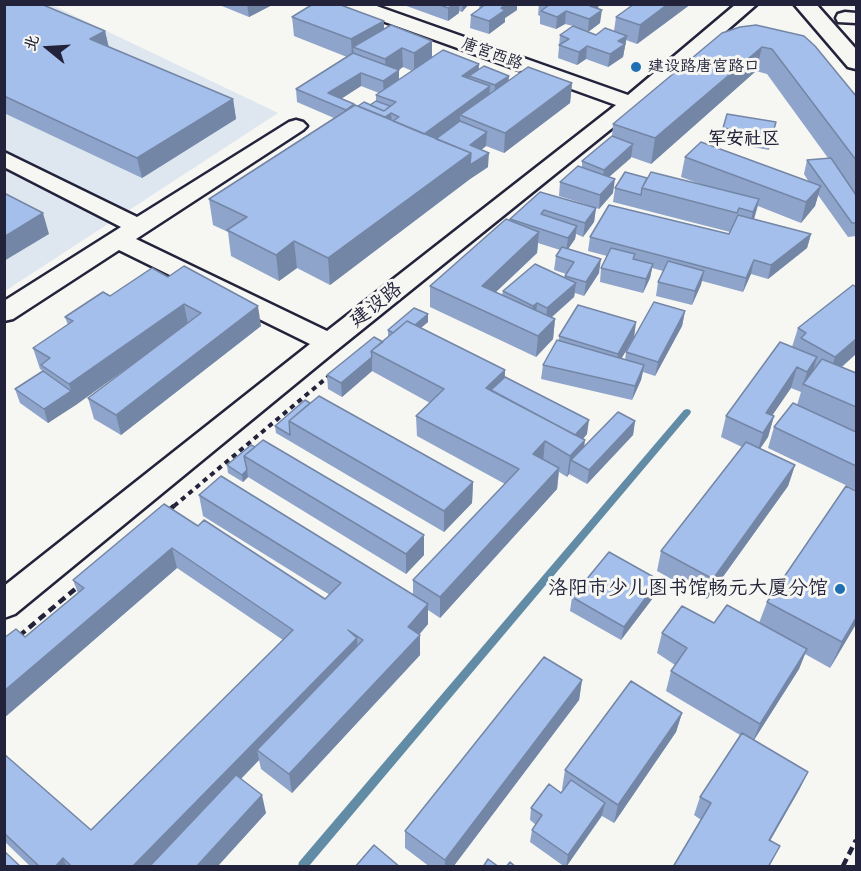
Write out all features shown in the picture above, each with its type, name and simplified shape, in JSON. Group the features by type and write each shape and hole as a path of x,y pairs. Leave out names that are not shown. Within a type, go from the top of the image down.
{"main road":[{"path":"804,4 856,62"}],"street":[{"name":"唐宫西路","path":"352,4 630,97"},
{"name":"唐宫西路","path":"380,4 630,97"},
{"name":"建设路","path":"630,97 734,4"},
{"name":"建设路","path":"4,580 321,339 748,4"},
{"path":"4,313 296,126"},
{"path":"4,158 129,233 321,339"},
{"name":"建设路","path":"4,605 321,339"}],"path":[{"path":"843,867 856,840"}],"shaded area":[{"path":"5,5 52,5 278,113 5,291"}],"building":[{"path":"4,4 41,4 105,31 90,39 233,99 137,158 4,96"},
{"path":"313,4 338,4 384,21 351,39 292,17"},
{"path":"437,4 454,4 448,8"},
{"path":"486,4 506,4 501,8 505,10 489,21 471,15"},
{"path":"546,4 593,4 590,6 602,10 589,19 566,11 557,17 541,11 549,5"},
{"path":"634,4 668,4 640,25 616,17"},
{"path":"391,25 432,41 414,53 402,48 385,59 353,47"},
{"path":"756,25 804,36 856,96 856,160 772,49 762,47 655,138 613,124 722,33"},
{"path":"573,26 596,35 605,28 627,36 618,41 625,44 610,54 587,46 579,52 559,45 569,39 560,35"},
{"path":"443,50 479,64 462,76 490,86 424,134 393,121 399,117 391,113 385,117 358,106 364,102 384,111 396,102 376,95"},
{"path":"353,53 399,70 383,81 361,73 328,93 354,104 346,110 296,89"},
{"path":"484,66 509,76 495,85 469,76"},
{"path":"528,67 572,83 505,133 460,115"},
{"path":"376,101 390,106 384,111 370,105"},
{"path":"355,105 471,153 328,258 294,241 276,255 227,230 247,217 209,199"},
{"path":"727,114 776,122 772,136 723,128"},
{"path":"460,121 487,132 470,145 489,153 470,165 471,153 436,139"},
{"path":"612,136 633,144 604,170 582,161"},
{"path":"701,142 821,186 806,202 685,157"},
{"path":"831,158 856,195 856,223 852,223 807,160"},
{"path":"578,166 615,179 600,195 560,182"},
{"path":"625,172 647,178 641,195 615,188"},
{"path":"651,172 759,199 753,212 739,208 737,213 642,188"},
{"path":"540,192 596,208 585,223 544,210 541,214 577,226 568,238 510,219"},
{"path":"4,193 43,213 4,237"},
{"path":"609,205 729,234 738,215 811,234 771,265 754,260 746,278 590,237"},
{"path":"506,219 539,232 482,286 555,319 538,336 430,286"},
{"path":"562,247 601,259 586,282 565,276 574,262 556,256"},
{"path":"611,248 635,254 633,259 653,264 646,279 601,268"},
{"path":"668,261 704,271 695,291 658,282"},
{"path":"535,264 576,283 547,308 537,303 533,306 503,291"},
{"path":"184,266 258,306 116,415 88,398 201,313 184,304 69,384 41,365 50,358 33,348 73,321 65,317 103,292 110,296 152,268 168,277"},
{"path":"853,285 856,287 856,339 835,357 801,338 806,333 798,328"},
{"path":"654,302 685,311 658,362 626,352"},
{"path":"578,305 636,322 618,354 559,336"},
{"path":"414,308 428,314 415,325 407,321 393,333 388,330"},
{"path":"407,321 505,370 486,388 585,440 570,456 545,441 533,454 559,468 440,597 413,580 519,469 416,416 444,389 371,351"},
{"path":"374,337 383,342 371,351 372,357 341,383 327,375"},
{"path":"557,340 644,365 635,386 543,365"},
{"path":"780,342 817,357 807,372 797,367 766,413 774,416 763,433 726,416"},
{"path":"822,359 856,373 856,407 803,384"},
{"path":"43,371 71,391 44,409 15,389"},
{"path":"505,377 589,420 575,435 491,390"},
{"path":"319,396 473,482 444,511 289,421"},
{"path":"305,400 310,403 289,421 290,435 275,426"},
{"path":"793,403 856,432 856,466 774,427"},
{"path":"618,412 635,421 589,470 571,460"},
{"path":"263,440 424,535 406,554 244,456"},
{"path":"746,442 795,465 713,579 661,551"},
{"path":"251,445 255,447 244,456 247,470 242,475 227,465"},
{"path":"221,476 428,604 408,627 420,635 289,774 257,750 363,640 348,630 357,638 132,867 72,867 63,858 55,867 40,867 4,833 4,754 91,830 293,630 172,548 4,691 4,638 16,629 25,637 84,588 73,580 164,504 198,526 204,520 325,599 341,583 199,495"},
{"path":"846,486 856,491 856,618 842,642 767,602"},
{"path":"609,552 659,580 624,627 572,597"},
{"path":"727,605 807,649 760,724 671,671 687,648 662,633 682,606 714,623"},
{"path":"544,657 582,680 445,860 405,831"},
{"path":"631,681 682,713 618,805 565,770"},
{"path":"742,733 808,772 769,840 780,846 768,867 673,867 711,803 700,797"},
{"path":"236,775 262,795 196,867 149,867"},
{"path":"571,780 605,803 568,855 532,830 542,815 531,808 549,784 561,793"},
{"path":"374,845 400,867 355,867"},
{"path":"4,851 21,867 4,867"},
{"path":"488,859 499,867 483,867"},
{"path":"510,862 516,867 506,867"}],"waterway":[{"path":"303,866 687,412"}],"place":[{"name":"建设路唐宫路口","path":"636,67"},
{"name":"洛阳市少儿图书馆畅元大厦分馆","path":"840,589"}],"district":[{"name":"军安社区","path":"744,139"}]}
